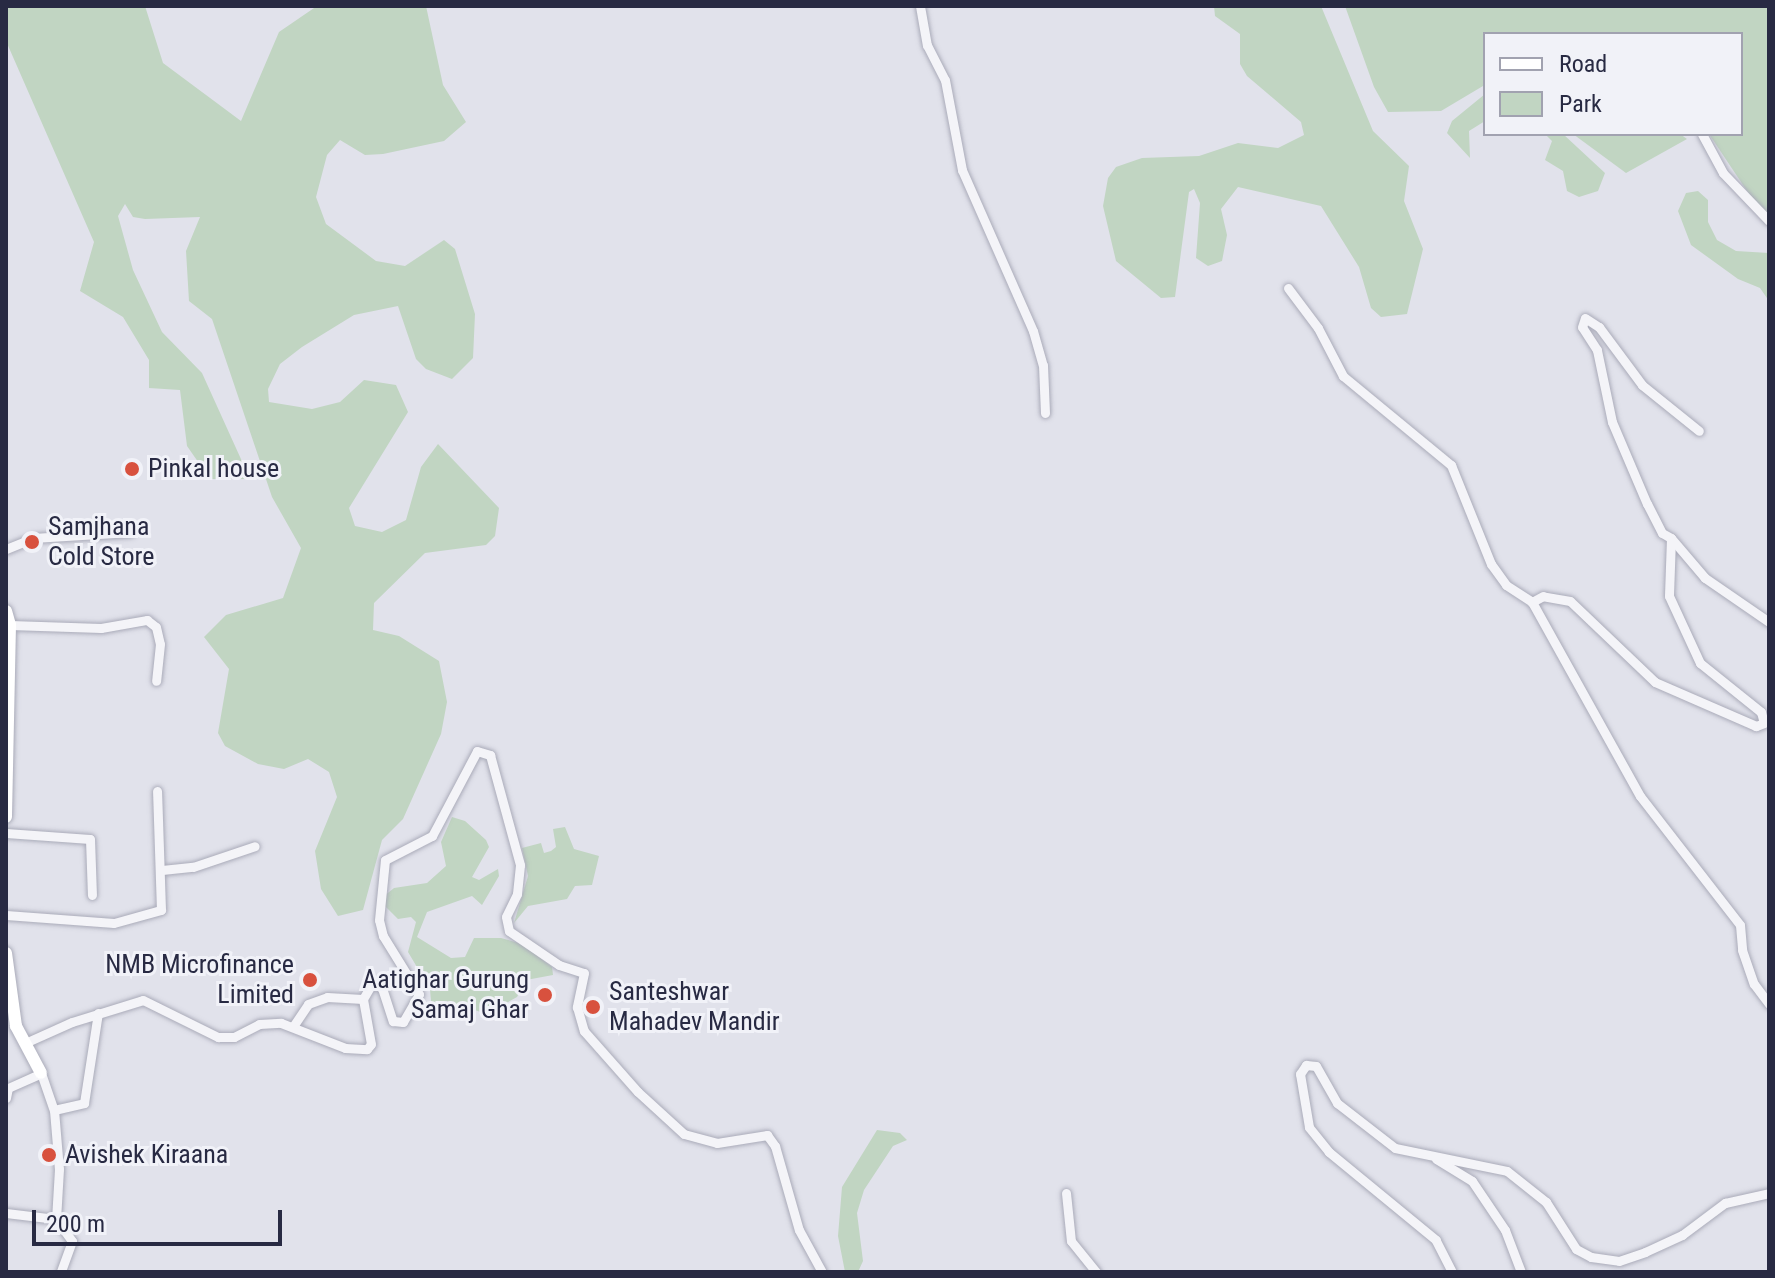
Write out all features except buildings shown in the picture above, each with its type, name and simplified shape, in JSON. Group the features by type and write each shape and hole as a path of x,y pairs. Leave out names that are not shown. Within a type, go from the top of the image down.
{"main road":[{"path":"6,611 10,625 6,817"},
{"path":"6,953 16,1026 41,1073"}],"street":[{"path":"920,6 927,45 945,80 962,170 1033,331 1043,365 1045,413"},
{"path":"1703,136 1723,173 1769,221"},
{"path":"1288,288 1308,313 1343,376 1451,465 1491,564 1506,585 1532,602 1640,796 1740,925 1746,961 1769,1004"},
{"path":"1699,431 1642,385 1599,327 1585,318 1582,327 1597,350 1609,414 1662,533 1671,538 1705,578 1769,622"},
{"path":"6,549 33,538 131,532"},
{"path":"1532,602 1543,596 1570,601 1655,682 1756,726 1764,723 1761,712 1700,663 1669,596 1671,538"},
{"path":"10,625 101,628 147,620 156,627 160,644 156,681"},
{"path":"25,1043 98,1013 143,1000 218,1037 234,1037 259,1024 294,1025 345,1048 367,1049 371,1044 363,999 373,982 382,988 393,1021 403,1022 419,994 383,936 379,920 385,860 399,848 432,836 477,751 490,755 520,865 517,894 506,917 509,931 559,965 584,973 577,1007 584,1031 638,1092 684,1134 717,1143 767,1135 775,1146 799,1230 822,1272"},
{"path":"6,915 126,921 161,910 157,791"},
{"path":"6,833 90,839 92,895"},
{"path":"162,870 193,867 255,846"},
{"path":"294,1025 308,1004 327,997 363,999"},
{"path":"54,1110 83,1104 98,1013"},
{"path":"1452,1272 1436,1240 1329,1152 1309,1127 1300,1074 1306,1065 1316,1066 1337,1103 1395,1148 1507,1171 1546,1202 1576,1249 1619,1261 1682,1235 1725,1203 1769,1193"},
{"path":"7,1091 41,1073 54,1110 59,1169 56,1219 72,1241 61,1272"},
{"path":"1433,1157 1472,1181 1505,1230 1521,1272"},
{"path":"1066,1193 1071,1241 1096,1272"},
{"path":"6,1213 56,1219"}],"green space":[{"path":"6,6 145,6 163,63 241,121 279,32 317,6 426,6 443,85 466,122 444,141 383,154 365,155 340,140 327,155 316,197 326,224 376,261 405,266 444,240 455,249 475,314 473,358 452,379 426,369 416,359 398,306 354,315 302,347 280,364 268,389 269,402 312,409 340,402 364,380 396,385 408,412 349,508 355,526 382,532 406,520 421,467 438,444 499,508 495,536 486,545 425,553 374,603 373,630 399,636 439,661 447,702 441,734 403,819 382,840 363,910 338,916 321,889 315,851 337,797 329,772 308,759 284,769 258,764 225,746 218,733 229,669 204,637 226,615 283,598 301,548 272,497 212,319 189,301 186,251 200,217 133,217 125,204 118,216 133,270 162,332 202,373 250,479 210,479 187,446 180,390 149,388 149,360 123,317 80,291 94,242 6,41"},
{"path":"1214,6 1321,6 1373,131 1409,166 1404,201 1423,249 1407,314 1381,317 1371,308 1359,267 1321,206 1238,187 1221,209 1227,235 1222,261 1208,266 1196,258 1200,203 1194,189 1189,192 1175,297 1161,298 1116,261 1103,206 1108,178 1116,167 1142,158 1199,156 1238,143 1278,148 1304,135 1301,122 1247,76 1240,64 1240,34 1215,16"},
{"path":"1345,6 1769,6 1769,214 1751,197 1710,136 1743,136 1743,32 1483,32 1483,86 1441,111 1388,112 1374,87"},
{"path":"1483,96 1483,122 1469,131 1470,158 1447,133 1452,121"},
{"path":"1547,136 1565,136 1605,173 1598,191 1579,197 1567,191 1563,171 1545,160 1552,141"},
{"path":"1576,136 1683,136 1687,139 1626,173"},
{"path":"1698,191 1708,200 1708,222 1717,240 1736,251 1769,253 1769,301 1760,288 1738,279 1691,245 1678,211 1686,193"},
{"path":"452,817 465,821 486,840 489,847 472,877 479,880 498,869 499,876 482,905 472,896 427,912 417,937 451,958 465,957 474,938 501,938 522,944 552,967 553,975 526,980 517,997 487,1014 446,1001 432,1013 430,989 408,952 416,922 411,917 398,919 384,905 383,897 394,888 427,883 446,866 441,842"},
{"path":"565,827 574,849 599,856 592,885 575,886 567,899 528,906 514,923 528,876 522,848 541,843 544,853 551,851 556,847 553,829"},
{"path":"877,1130 900,1133 907,1140 893,1146 864,1190 857,1213 863,1261 858,1272 845,1272 838,1236 842,1187"}],"place":[{"name":"Pinkal house","path":"132,469"},
{"name":"Samjhana Cold Store","path":"32,542"},
{"name":"NMB Microfinance Limited","path":"310,980"},
{"name":"Aatighar Gurung Samaj Ghar","path":"545,995"},
{"name":"Santeshwar Mahadev Mandir","path":"593,1007"},
{"name":"Avishek Kiraana","path":"49,1155"}]}
